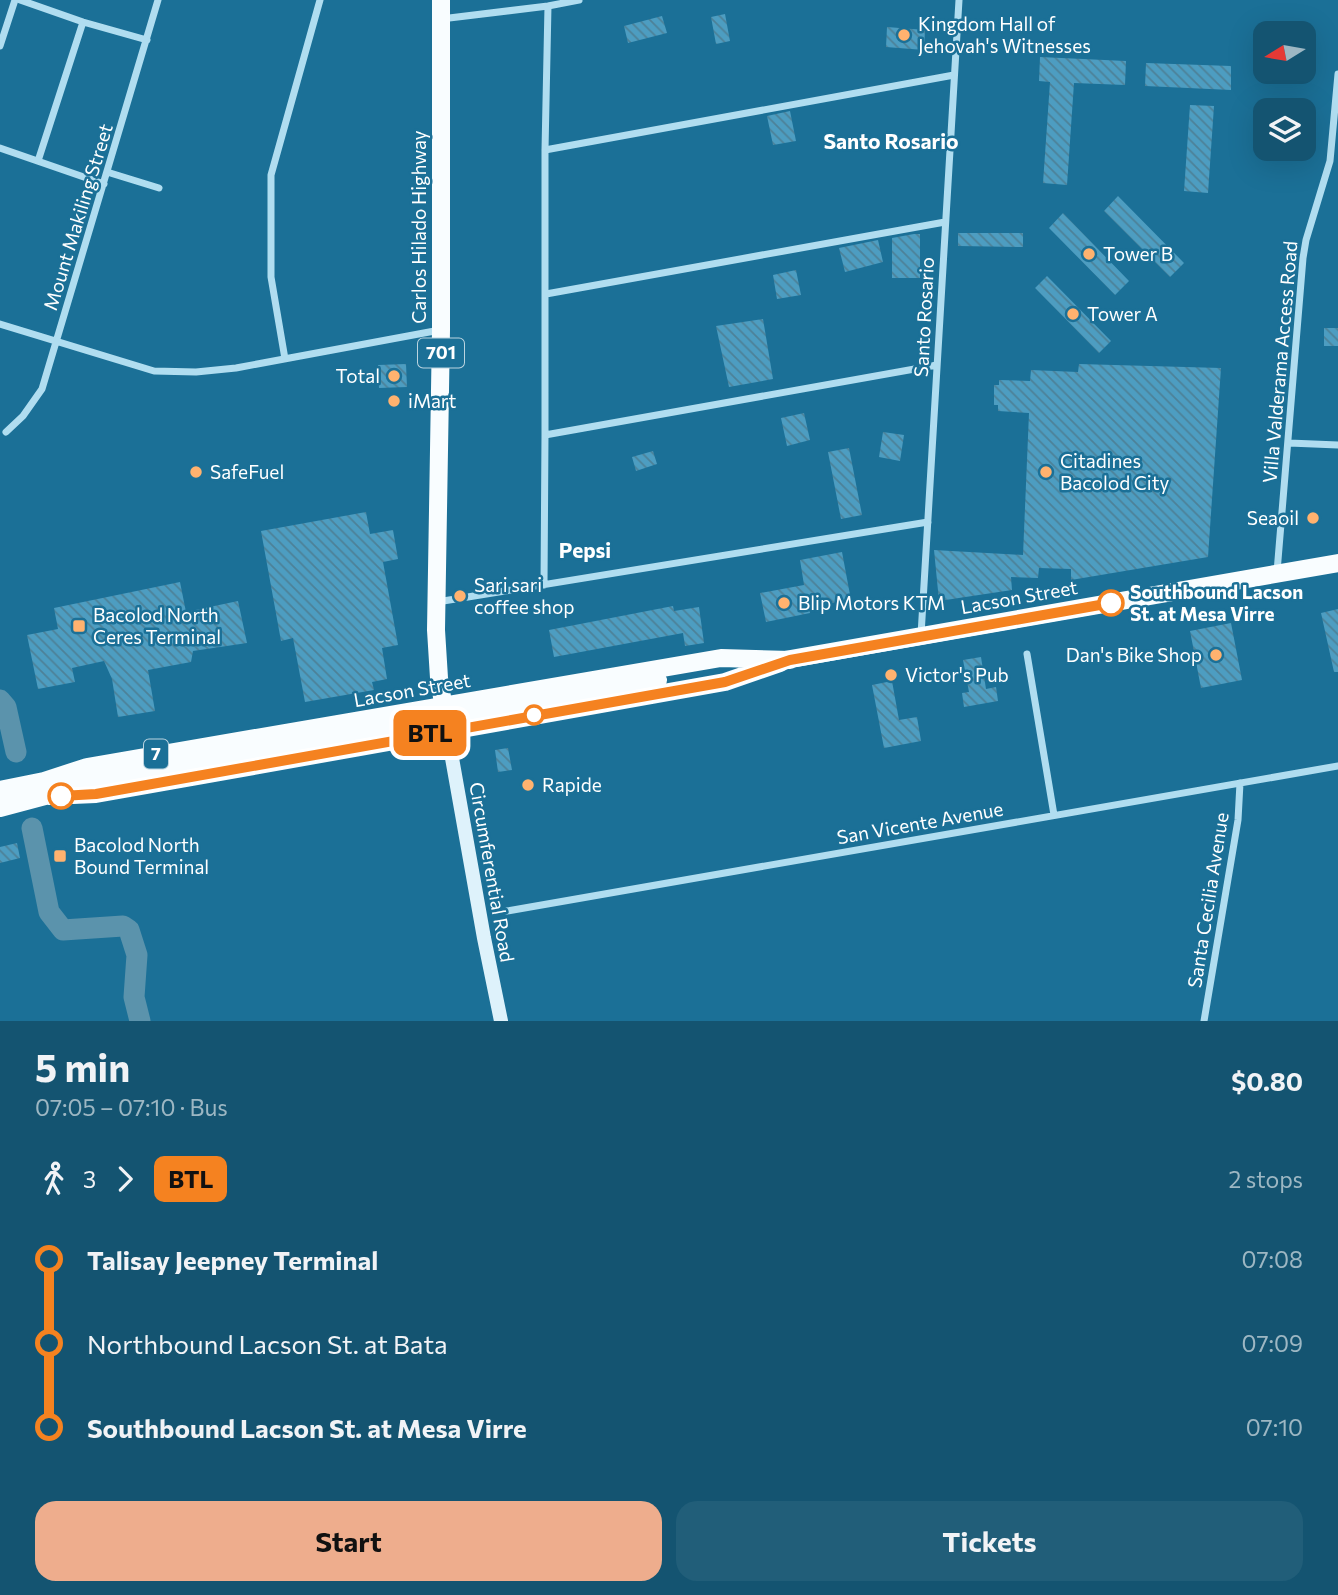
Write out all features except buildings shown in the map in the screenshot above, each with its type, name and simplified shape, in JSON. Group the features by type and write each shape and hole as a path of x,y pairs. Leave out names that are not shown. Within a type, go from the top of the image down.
{"main road":[{"name":"Carlos Hilado Highway","path":"440,0 441,330 436,653 447,730"},
{"name":"Lacson Street","path":"47,789 1338,563"},
{"name":"Lacson Street","path":"0,808 47,789 87,767 721,658 790,660"},
{"name":"Lacson Street","path":"0,790 47,789 96,794 725,682 790,660"},
{"name":"Circumferential Road","path":"447,730 501,1021"}],"street":[{"path":"0,46 18,0 146,40"},
{"name":"Mount Makiling Street","path":"6,432 23,416 37,397 57,342 158,0"},
{"path":"285,359 271,277 271,175 320,0"},
{"path":"440,19 579,0"},
{"name":"Santo Rosario","path":"920,636 958,0"},
{"path":"544,585 548,6"},
{"path":"38,161 83,22"},
{"name":"Villa Valderama Access Road","path":"1277,573 1303,258 1330,161 1338,74"},
{"path":"545,150 954,75"},
{"path":"0,148 104,184"},
{"path":"107,172 159,188"},
{"path":"546,294 946,222"},
{"path":"0,324 154,371 196,372 236,368 441,330"},
{"path":"545,435 937,365"},
{"path":"1289,443 1338,445"},
{"path":"437,602 928,522"},
{"path":"1027,654 1054,815"},
{"name":"San Vicente Avenue","path":"507,911 1338,766"},
{"name":"Santa Cecilia Avenue","path":"1204,1021 1238,820 1240,783"}],"waterway":[{"path":"0,700 6,707 16,752"},
{"path":"32,828 49,912 63,930 123,926 129,930 137,955 134,997 140,1021"}],"bus line":[{"name":"BTL","path":"61,796 96,794 725,682 790,660 1111,603"}],"place":[{"name":"Kingdom Hall of Jehovah's Witnesses","path":"904,35"},
{"name":"Tower B","path":"1089,254"},
{"name":"Tower A","path":"1073,314"},
{"name":"Total","path":"394,376"},
{"name":"iMart","path":"394,401"},
{"name":"SafeFuel","path":"196,472"},
{"name":"Citadines Bacolod City","path":"1046,472"},
{"name":"Seaoil","path":"1313,518"},
{"name":"Sari sari coffee shop","path":"460,596"},
{"name":"Blip Motors KTM","path":"784,603"},
{"name":"Southbound Lacson St. at Mesa Virre","path":"1111,603"},
{"name":"Bacolod North Ceres Terminal","path":"79,626"},
{"name":"Dan's Bike Shop","path":"1216,655"},
{"name":"Victor's Pub","path":"891,675"},
{"name":"Rapide","path":"528,785"},
{"name":"Bacolod North Bound Terminal","path":"60,856"}],"district":[{"name":"Santo Rosario","path":"891,142"},
{"name":"Pepsi","path":"585,551"}]}
